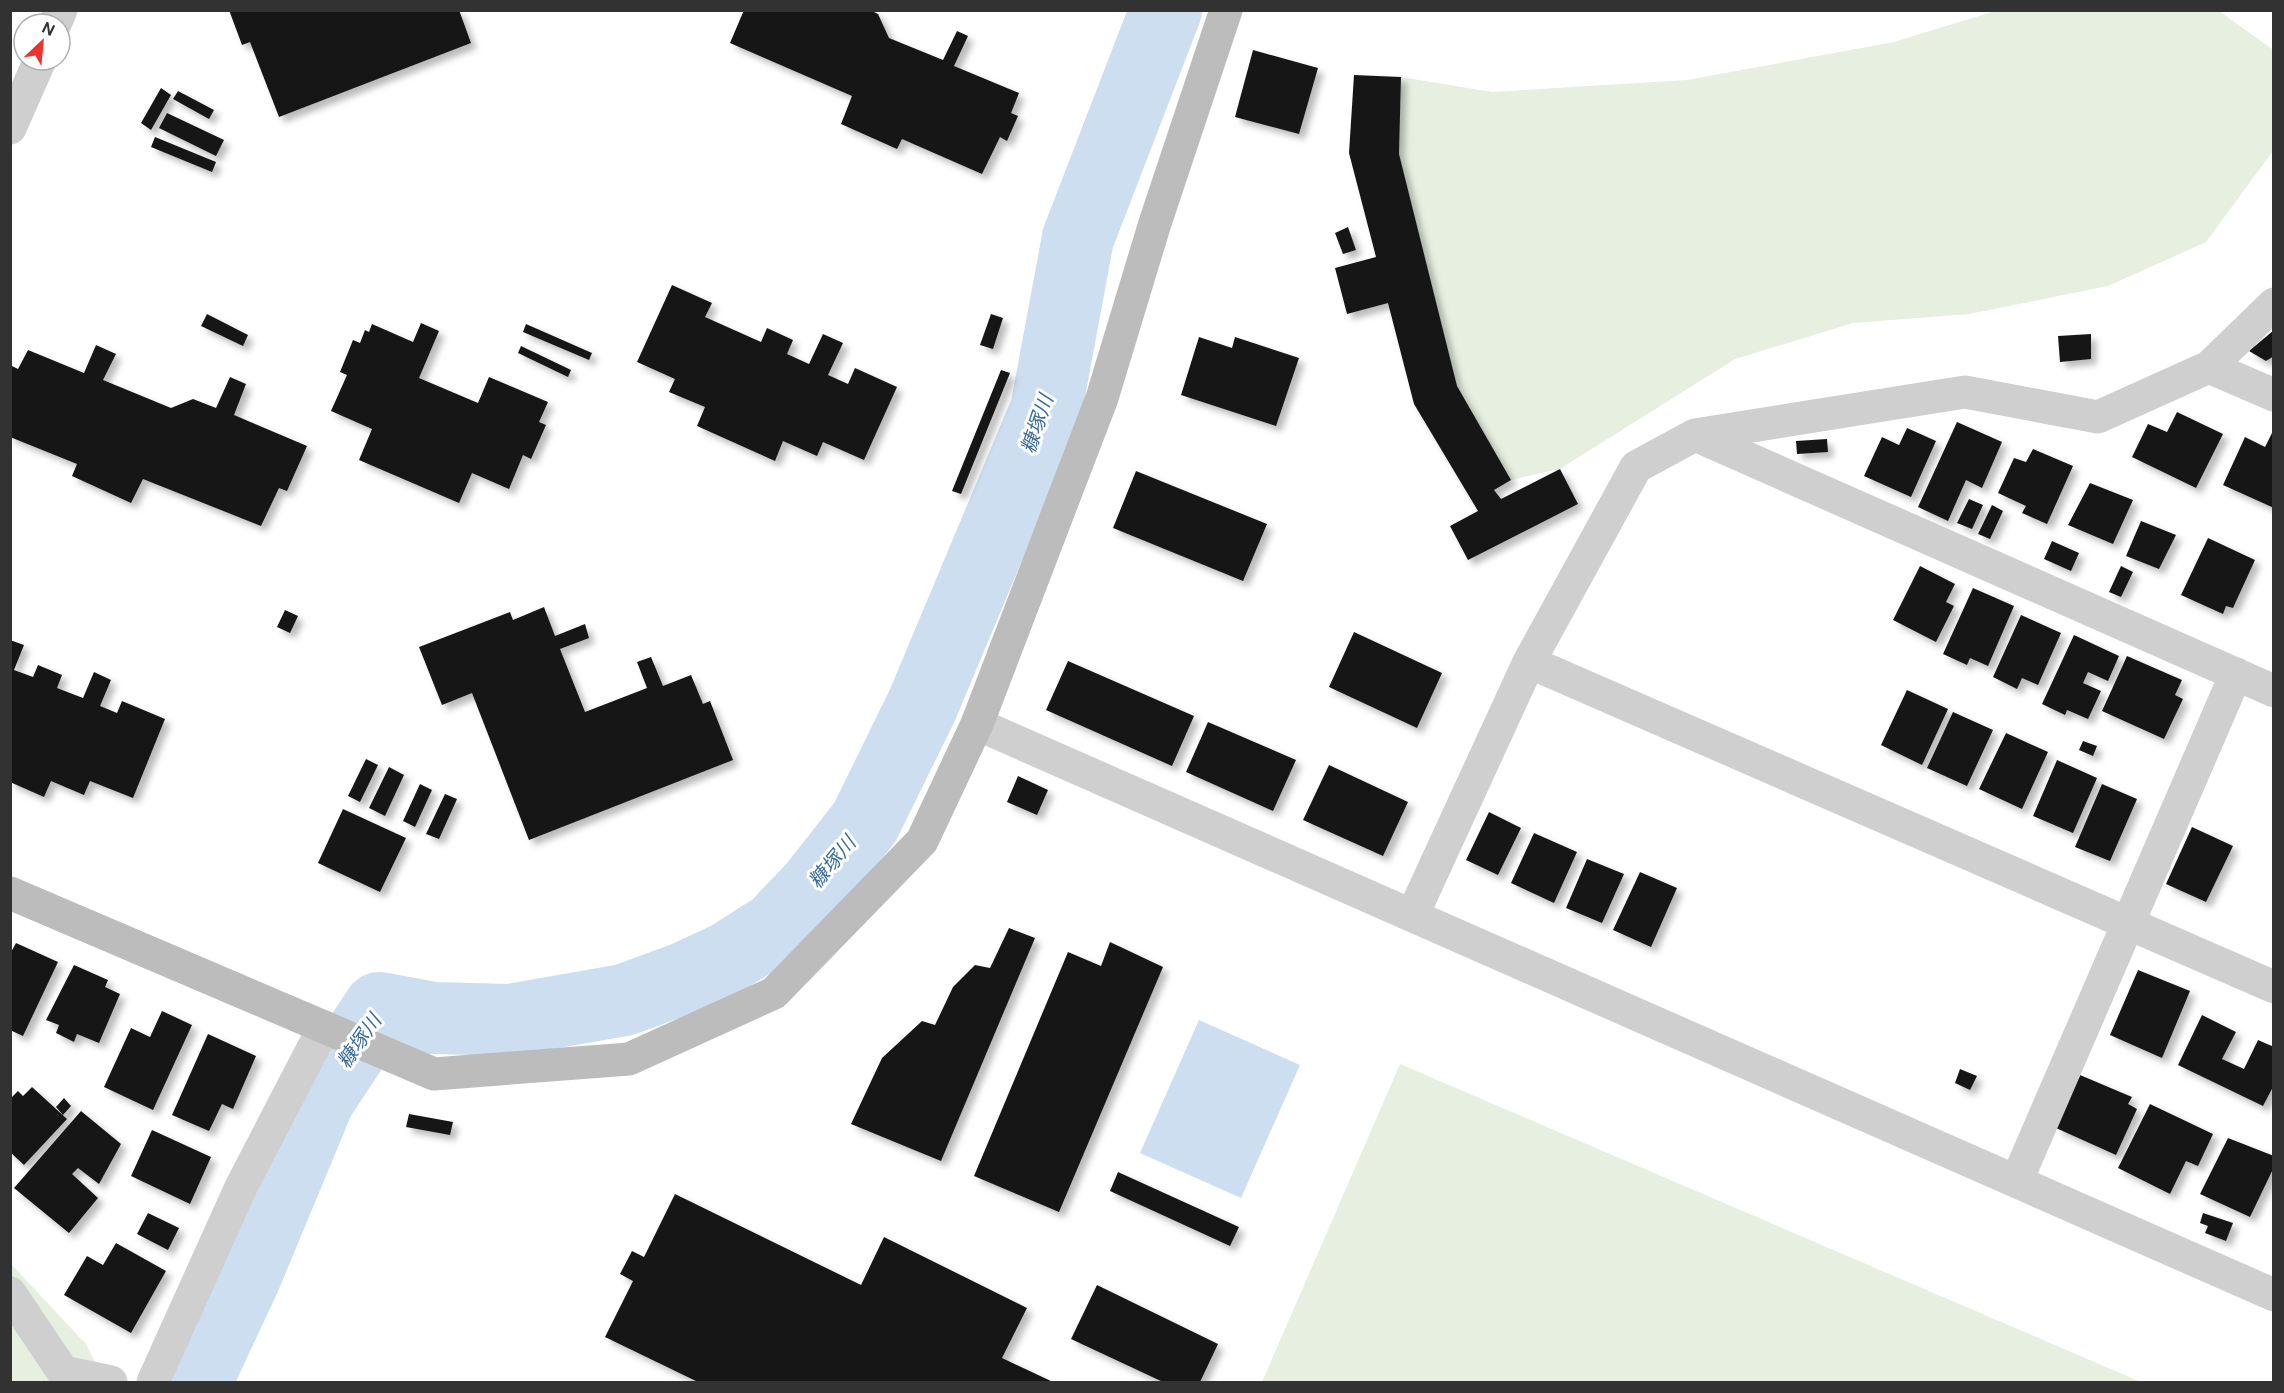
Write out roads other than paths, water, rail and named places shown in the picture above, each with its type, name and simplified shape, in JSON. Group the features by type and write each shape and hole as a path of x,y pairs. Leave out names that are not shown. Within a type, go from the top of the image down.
{"street":[{"path":"10,893 434,1074 629,1059 774,993 922,841 977,724 1102,398 1155,223 1226,10"},
{"path":"10,128 27,72"},
{"path":"1413,914 1529,662 1636,467 1695,435 1965,392 2098,417 2209,367 2274,304"},
{"path":"2209,367 2274,395"},
{"path":"1695,435 2274,691"},
{"path":"1529,662 2274,987"},
{"path":"2017,1180 2236,674"},
{"path":"977,724 2274,1295"},
{"path":"153,1383 241,1186 324,1027"},
{"path":"10,1293 63,1372 111,1383"}],"water":[{"path":"1199,1020 1300,1065 1241,1198 1140,1153"}],"waterway":[{"name":"糠塚川","path":"196,1382 245,1277 319,1099 379,1008 433,1018 510,1020 624,1000 684,978 729,957 776,927 814,887 865,822 922,706 1046,410 1078,238 1166,10"}]}
